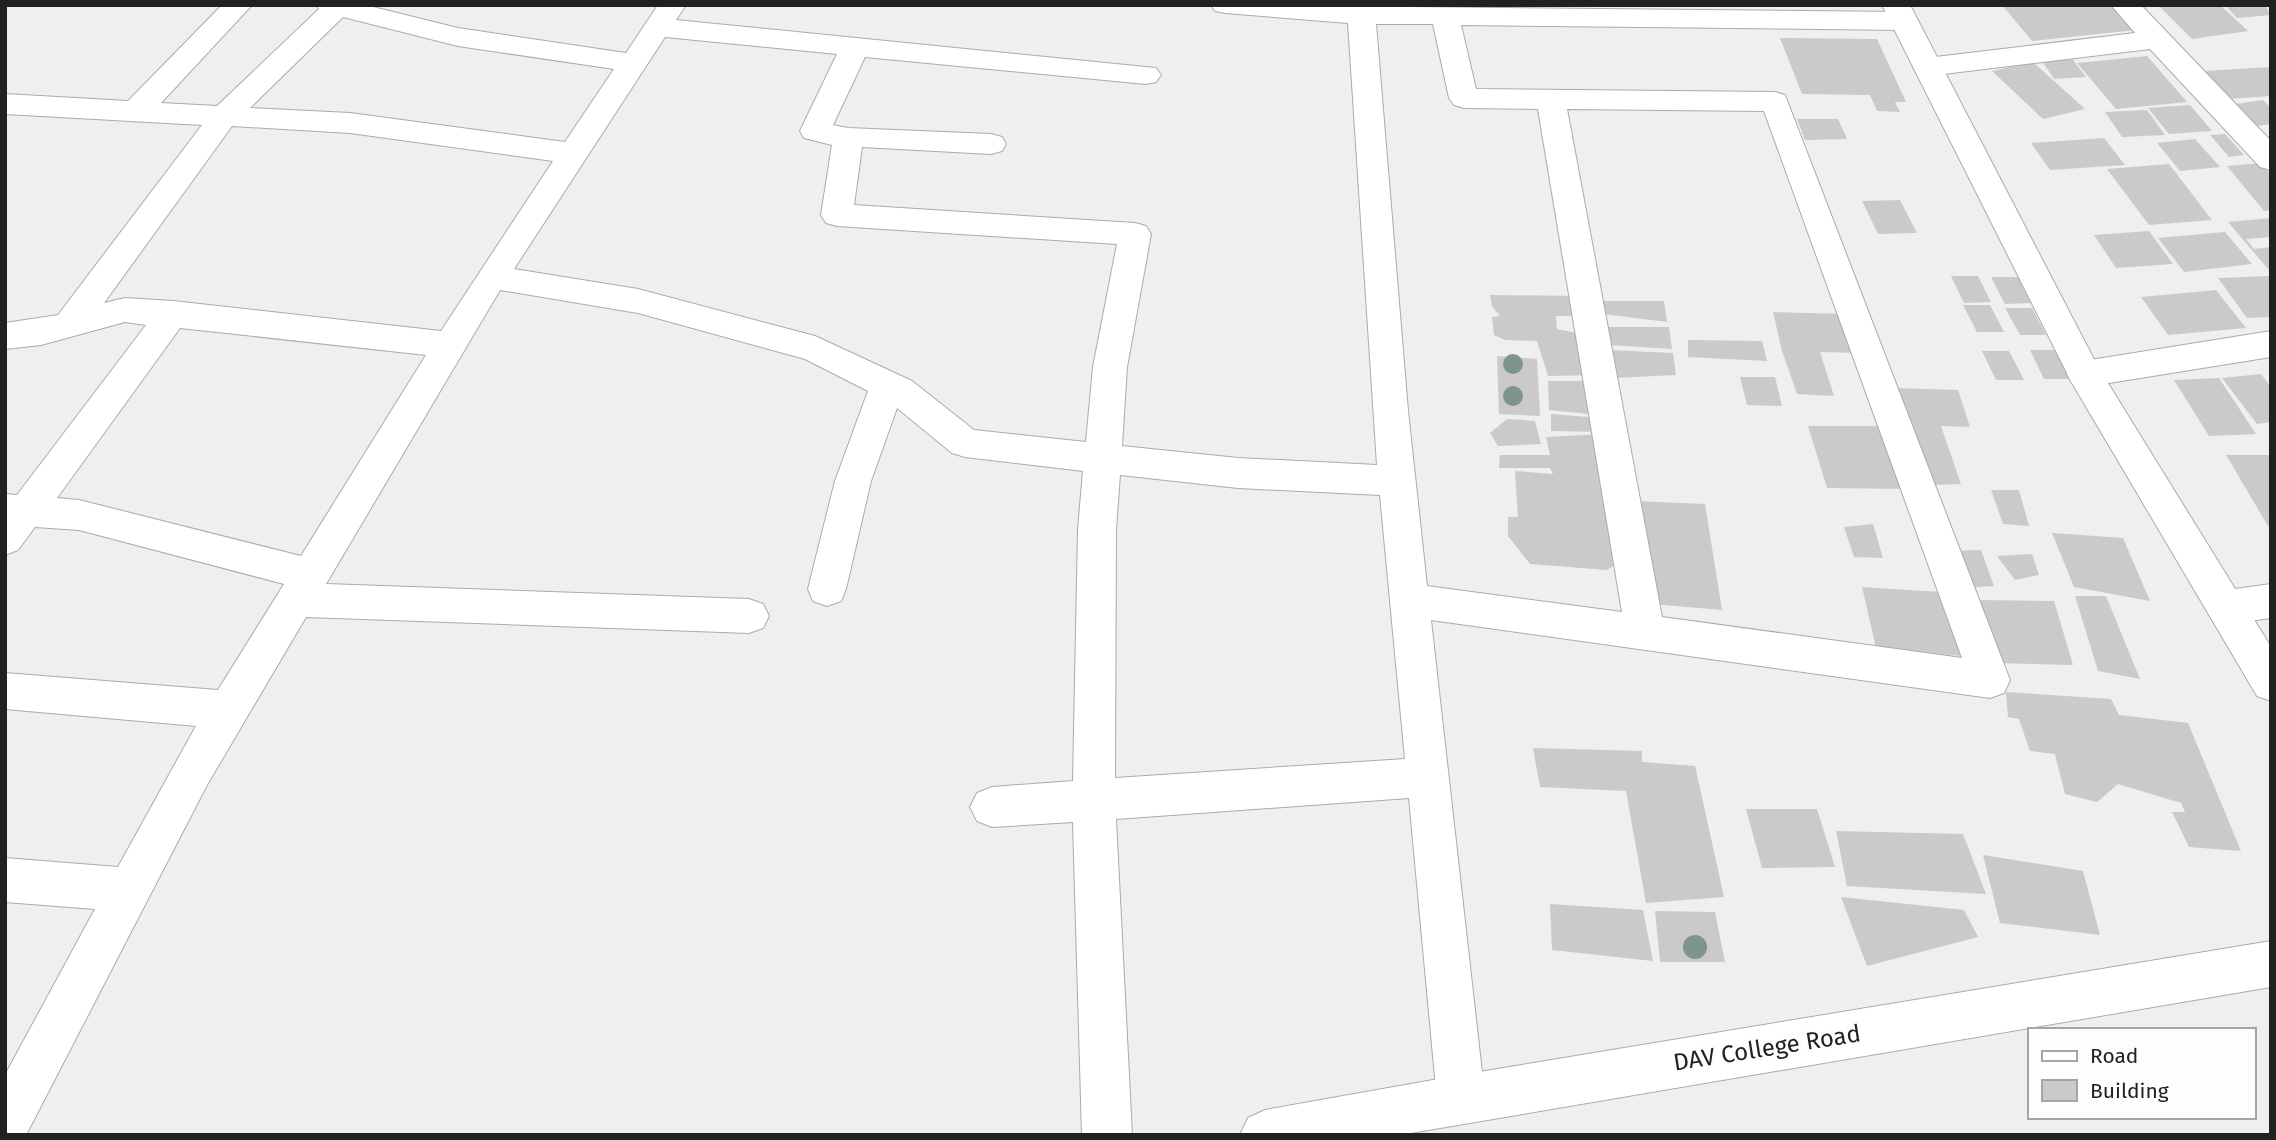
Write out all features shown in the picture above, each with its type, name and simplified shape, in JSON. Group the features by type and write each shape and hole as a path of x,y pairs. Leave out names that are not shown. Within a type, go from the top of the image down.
{"street":[{"path":"136,111 238,5"},
{"path":"1225,5 1446,16 1900,13 2084,374 2271,683"},
{"path":"2125,5 2271,160"},
{"path":"70,324 224,116 335,6 458,37 633,63"},
{"path":"1361,10 1398,481 1461,1099"},
{"path":"5,1125 192,771 491,277 664,16 855,47 1146,75"},
{"path":"1410,600 1990,680 1775,102 1464,99 1446,16"},
{"path":"1927,67 2157,39"},
{"path":"855,47 814,131 848,138 991,144"},
{"path":"1551,100 1645,633"},
{"path":"5,104 350,123 573,153"},
{"path":"848,138 836,215 1135,233 1110,367 1097,529 1094,800 1107,1135"},
{"path":"491,277 638,301 815,349 900,391 965,443 1238,473 1398,481"},
{"path":"5,336 125,310 173,313 450,345"},
{"path":"12,520 173,313"},
{"path":"2084,374 2271,344"},
{"path":"827,589 853,481 887,385"},
{"path":"12,520 79,515 303,587 749,616"},
{"path":"2227,607 2271,601"},
{"path":"5,691 230,710"},
{"path":"992,807 1427,777"},
{"path":"5,880 129,890"},
{"name":"DAV College Road","path":"1265,1135 1354,1127 1461,1099 2271,964"}],"building":[{"path":"2002,5 2113,5 2136,30 2032,41"},
{"path":"2158,5 2220,5 2248,31 2192,39"},
{"path":"2225,5 2265,5 2271,15 2237,18"},
{"path":"1780,38 1877,39 1906,102 1895,102 1900,112 1877,111 1870,95 1802,94"},
{"path":"2147,56 2187,102 2116,109 2077,63"},
{"path":"2071,57 2086,77 2054,79 2040,58"},
{"path":"2033,62 2085,109 2043,119 1992,71"},
{"path":"2271,67 2271,96 2229,99 2205,71"},
{"path":"2263,100 2271,108 2271,124 2257,126 2236,104"},
{"path":"2190,105 2212,131 2169,134 2148,108"},
{"path":"2147,110 2165,135 2122,137 2105,112"},
{"path":"1797,119 1838,119 1847,139 1805,140"},
{"path":"2225,134 2244,155 2229,157 2210,135"},
{"path":"2104,138 2125,165 2050,170 2031,143"},
{"path":"2195,139 2220,167 2180,171 2157,143"},
{"path":"2261,163 2271,175 2271,210 2264,211 2227,166"},
{"path":"2169,164 2212,220 2149,225 2107,169"},
{"path":"1900,200 1917,233 1878,234 1862,201"},
{"path":"2271,218 2271,237 2246,239 2254,249 2271,247 2269,270 2228,222"},
{"path":"2149,231 2173,264 2116,268 2094,235"},
{"path":"2225,232 2252,264 2184,272 2158,238"},
{"path":"1951,276 1978,276 1991,302 1964,303"},
{"path":"2270,276 2271,317 2247,318 2218,278"},
{"path":"1991,277 2018,277 2031,303 2005,304"},
{"path":"2216,290 2246,328 2168,335 2141,297"},
{"path":"1490,295 1582,296 1584,316 1556,316 1557,329 1577,333 1596,375 1548,376 1537,341 1505,340 1494,335 1492,317 1500,316 1492,306"},
{"path":"1600,301 1664,301 1667,322 1603,314"},
{"path":"1963,305 1990,305 2004,332 1977,332"},
{"path":"2005,308 2032,308 2046,335 2020,335"},
{"path":"1773,312 1848,314 1862,353 1820,352 1834,396 1797,394 1782,351"},
{"path":"1603,327 1669,327 1672,349 1609,345"},
{"path":"1688,340 1762,341 1767,361 1688,357"},
{"path":"1610,350 1673,353 1676,375 1613,378"},
{"path":"2030,350 2056,350 2072,379 2044,379"},
{"path":"1982,351 2009,351 2024,380 1996,380"},
{"path":"1497,356 1537,359 1540,416 1499,414"},
{"path":"2261,374 2271,387 2271,422 2257,424 2222,378"},
{"path":"1740,377 1775,377 1782,406 1747,405"},
{"path":"2219,378 2256,434 2209,436 2174,380"},
{"path":"1548,381 1592,381 1599,415 1549,410"},
{"path":"1894,388 1958,390 1970,427 1941,426 1961,484 1935,485 1926,474"},
{"path":"1551,414 1601,418 1604,432 1551,431"},
{"path":"1507,419 1535,421 1541,444 1498,446 1490,433"},
{"path":"1808,426 1888,426 1911,489 1827,488"},
{"path":"1603,434 1616,564 1607,570 1530,564 1508,536 1508,517 1518,517 1515,471 1553,474 1550,468 1499,468 1500,455 1550,455 1546,437"},
{"path":"2226,455 2271,455 2271,531"},
{"path":"1991,490 2019,490 2029,526 2003,524"},
{"path":"1634,501 1705,504 1722,610 1652,604"},
{"path":"1873,524 1883,558 1854,557 1844,527"},
{"path":"2052,533 2123,538 2150,601 2074,587"},
{"path":"1981,550 1994,586 1964,588 1950,551"},
{"path":"2032,554 2039,575 2015,580 1997,556"},
{"path":"1862,587 1940,592 1963,656 1876,648"},
{"path":"2075,596 2106,596 2140,679 2098,671"},
{"path":"1974,600 2054,601 2073,665 1997,663"},
{"path":"2006,692 2111,699 2119,715 2188,723 2241,851 2189,847 2172,812 2185,812 2181,803 2118,784 2097,802 2065,794 2055,754 2030,751 2019,719 2008,717"},
{"path":"1533,748 1642,751 1642,762 1695,766 1724,897 1646,903 1626,791 1540,787"},
{"path":"1746,809 1817,809 1835,867 1762,868"},
{"path":"1836,831 1963,834 1986,894 1847,886"},
{"path":"1983,855 2083,871 2100,935 2000,923"},
{"path":"1841,897 1964,910 1978,937 1867,966"},
{"path":"1550,904 1643,910 1653,961 1552,950"},
{"path":"1655,911 1715,912 1725,962 1660,962"}]}
